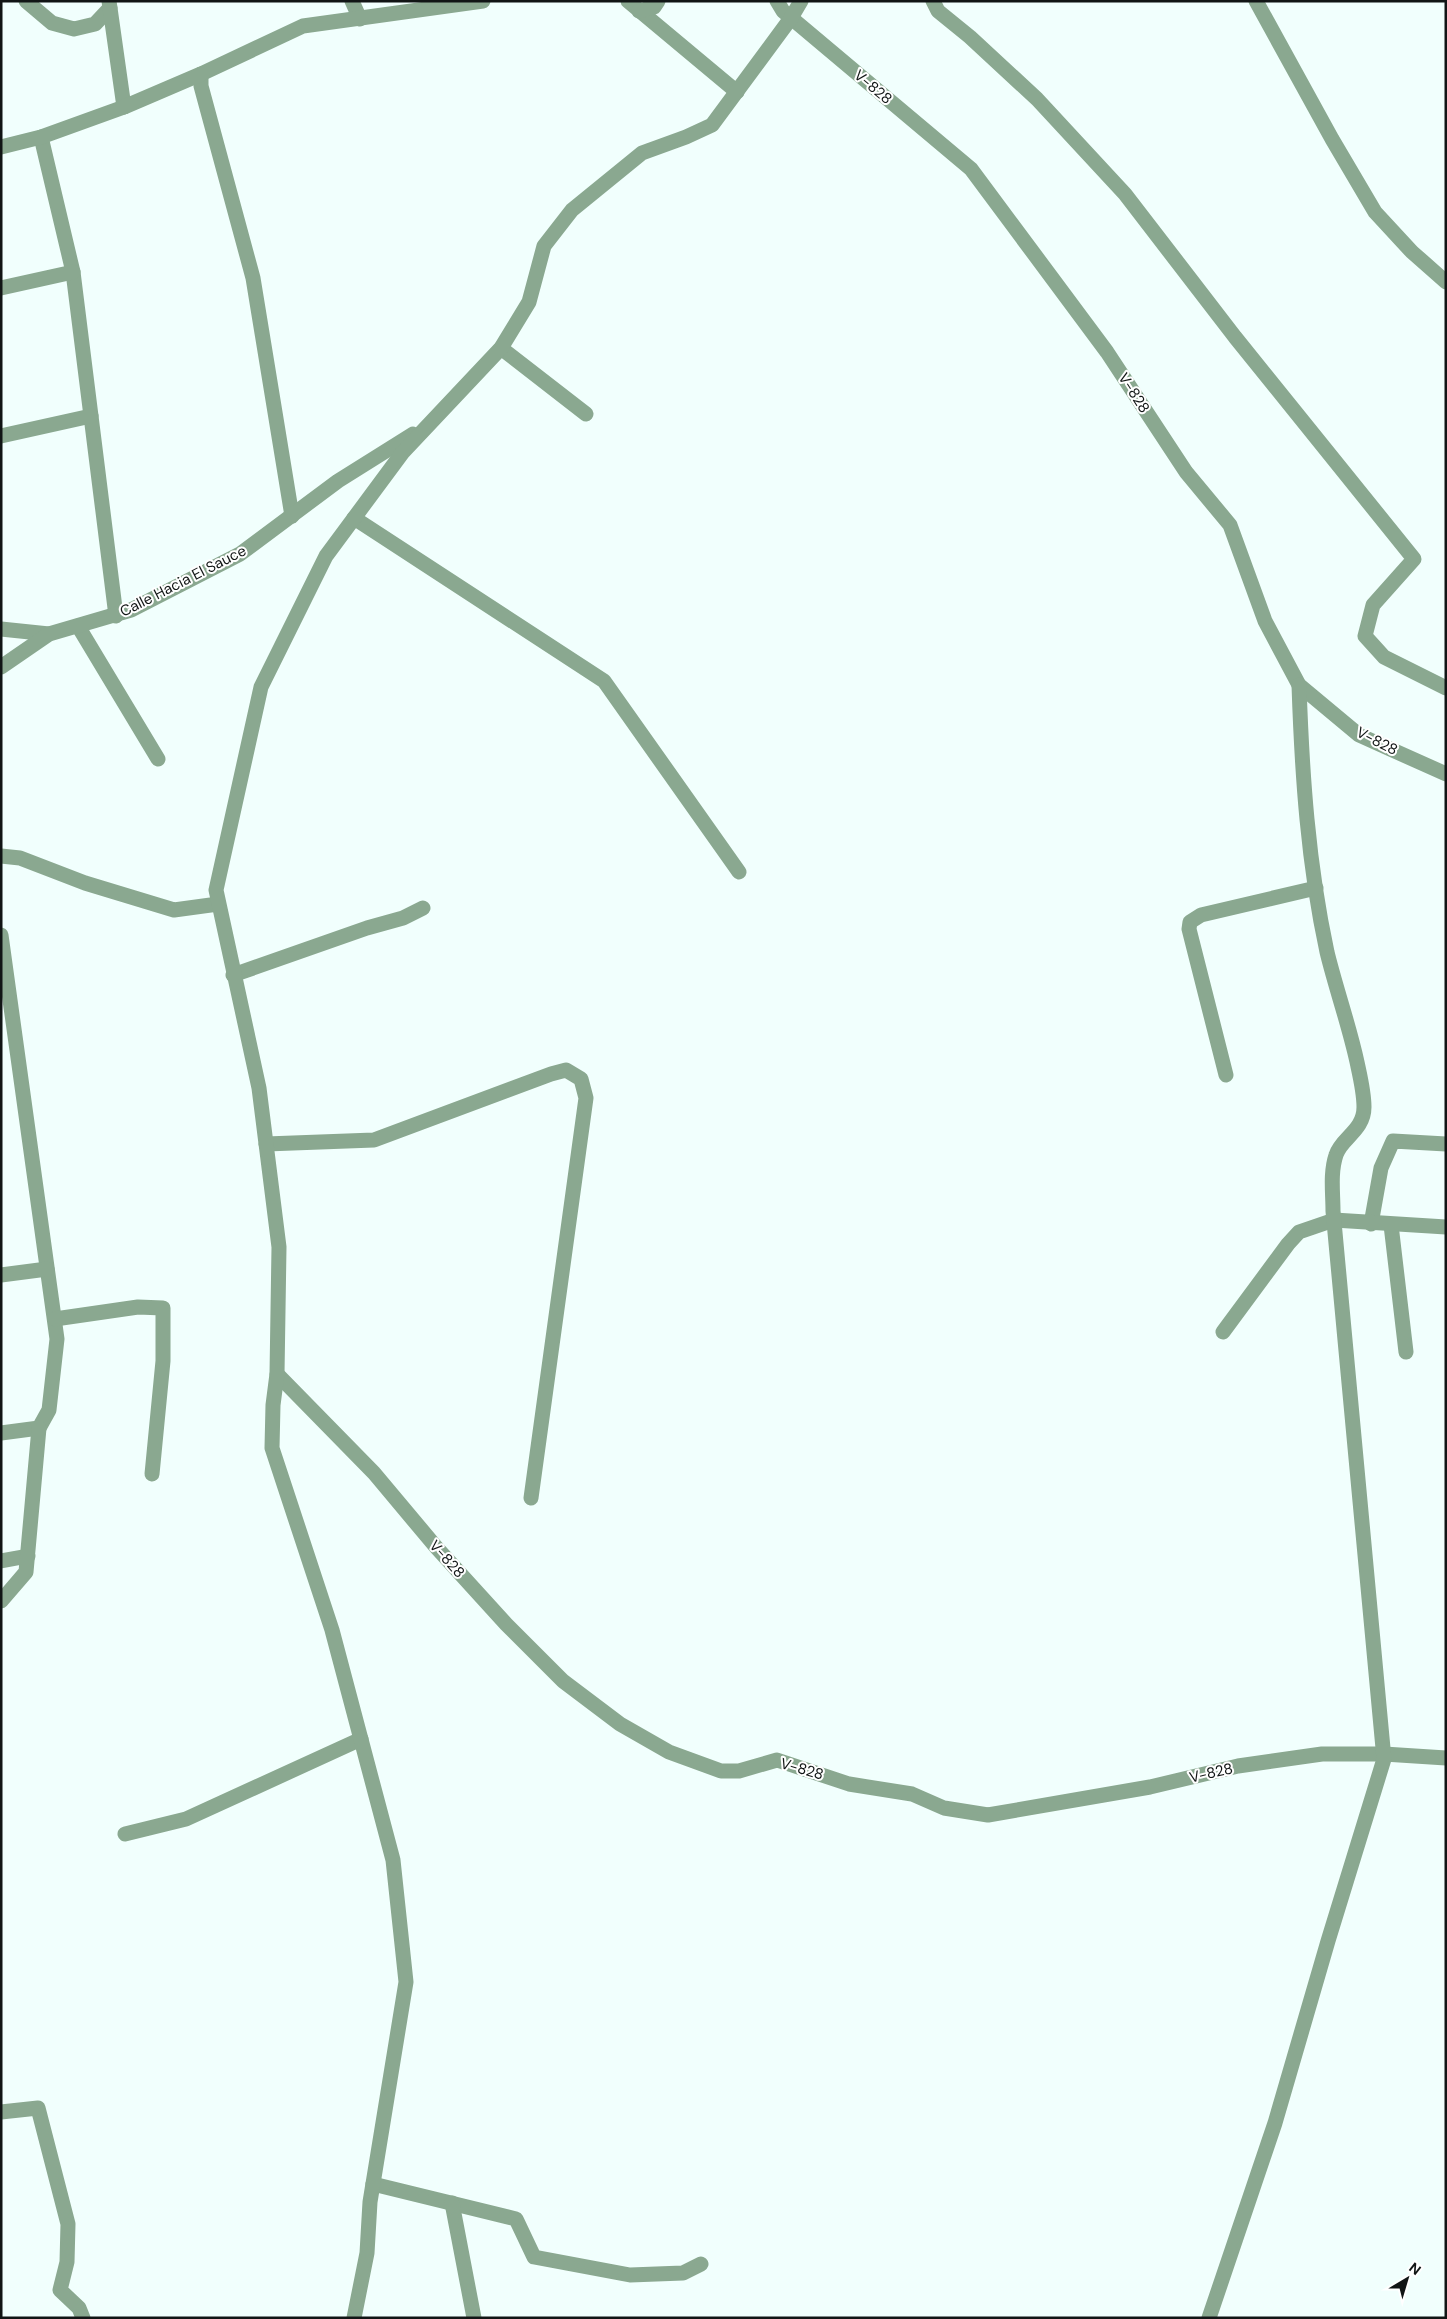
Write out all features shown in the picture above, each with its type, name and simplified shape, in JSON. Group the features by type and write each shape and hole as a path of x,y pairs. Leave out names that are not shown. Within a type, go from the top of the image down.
{"street":[{"path":"26,1 52,24 74,29 95,24 110,5"},
{"path":"352,1 360,19"},
{"path":"1,146 40,136 124,107 201,74 304,26 483,1"},
{"path":"633,6 654,7 658,1"},
{"name":"V-828","path":"778,1 783,11 791,18 971,169 1107,352 1186,472 1230,525 1265,621 1300,685 1359,735 1446,774"},
{"path":"354,2318 368,2253 373,2184 406,1982 393,1860 332,1630 272,1448 273,1405 277,1374 278,1247 259,1088 216,890 261,687 326,556 403,452 501,348 529,302 544,246 572,210 642,153 686,138 712,125 802,1"},
{"path":"933,1 938,11 970,37 1037,99 1125,194 1414,559 1373,605 1365,636 1384,657 1446,688"},
{"path":"1256,1 1332,140 1375,212 1412,252 1446,282"},
{"path":"110,5 124,107"},
{"path":"633,6 737,92"},
{"path":"201,74 201,86 254,278 292,516"},
{"path":"40,136 73,272 116,616"},
{"path":"1,288 73,272"},
{"path":"501,348 586,414"},
{"path":"1,436 91,416"},
{"name":"Calle Hacia El Sauce","path":"1,667 49,634 116,616 240,554 338,481 430,424"},
{"path":"354,518 604,681 739,872"},
{"path":"78,626 158,759"},
{"path":"1,628 49,634"},
{"path":"1209,2318 1275,2123 1384,1759 1334,1220 1332,1179 1336,1153 1357,1130 1364,1108 1360,1076 1350,1028 1328,953 1316,888 1302,777 1300,685"},
{"path":"2,855 20,858 85,883 174,910 218,904"},
{"path":"1226,1075 1189,929 1190,922 1202,915 1316,888"},
{"path":"233,975 367,928 402,918 423,908"},
{"path":"1,935 9,1048 47,1269 57,1339 49,1410 39,1428 26,1572 1,1601"},
{"path":"266,1144 374,1140 551,1074 566,1070 581,1079 586,1098 531,1498"},
{"path":"1371,1224 1380,1168 1393,1141 1446,1144"},
{"path":"1223,1332 1299,1232 1334,1220 1371,1224 1446,1227"},
{"path":"1391,1225 1406,1352"},
{"path":"1,1274 47,1269"},
{"path":"55,1320 138,1307 163,1308 163,1361 152,1474"},
{"name":"V-828","path":"277,1374 367,1466 506,1624 564,1682 620,1724 669,1752 721,1771 739,1770 777,1760 849,1784 912,1794 944,1808 988,1815 1150,1787 1238,1766 1322,1754 1384,1754 1446,1758"},
{"path":"1,1433 39,1428"},
{"path":"1,1561 28,1556"},
{"path":"125,1834 186,1819 361,1739"},
{"path":"1,2112 38,2108 68,2224 67,2262 60,2290 79,2308 83,2318"},
{"path":"373,2184 516,2219 534,2257 630,2275 683,2273 701,2264"},
{"path":"452,2203 474,2318"}]}
